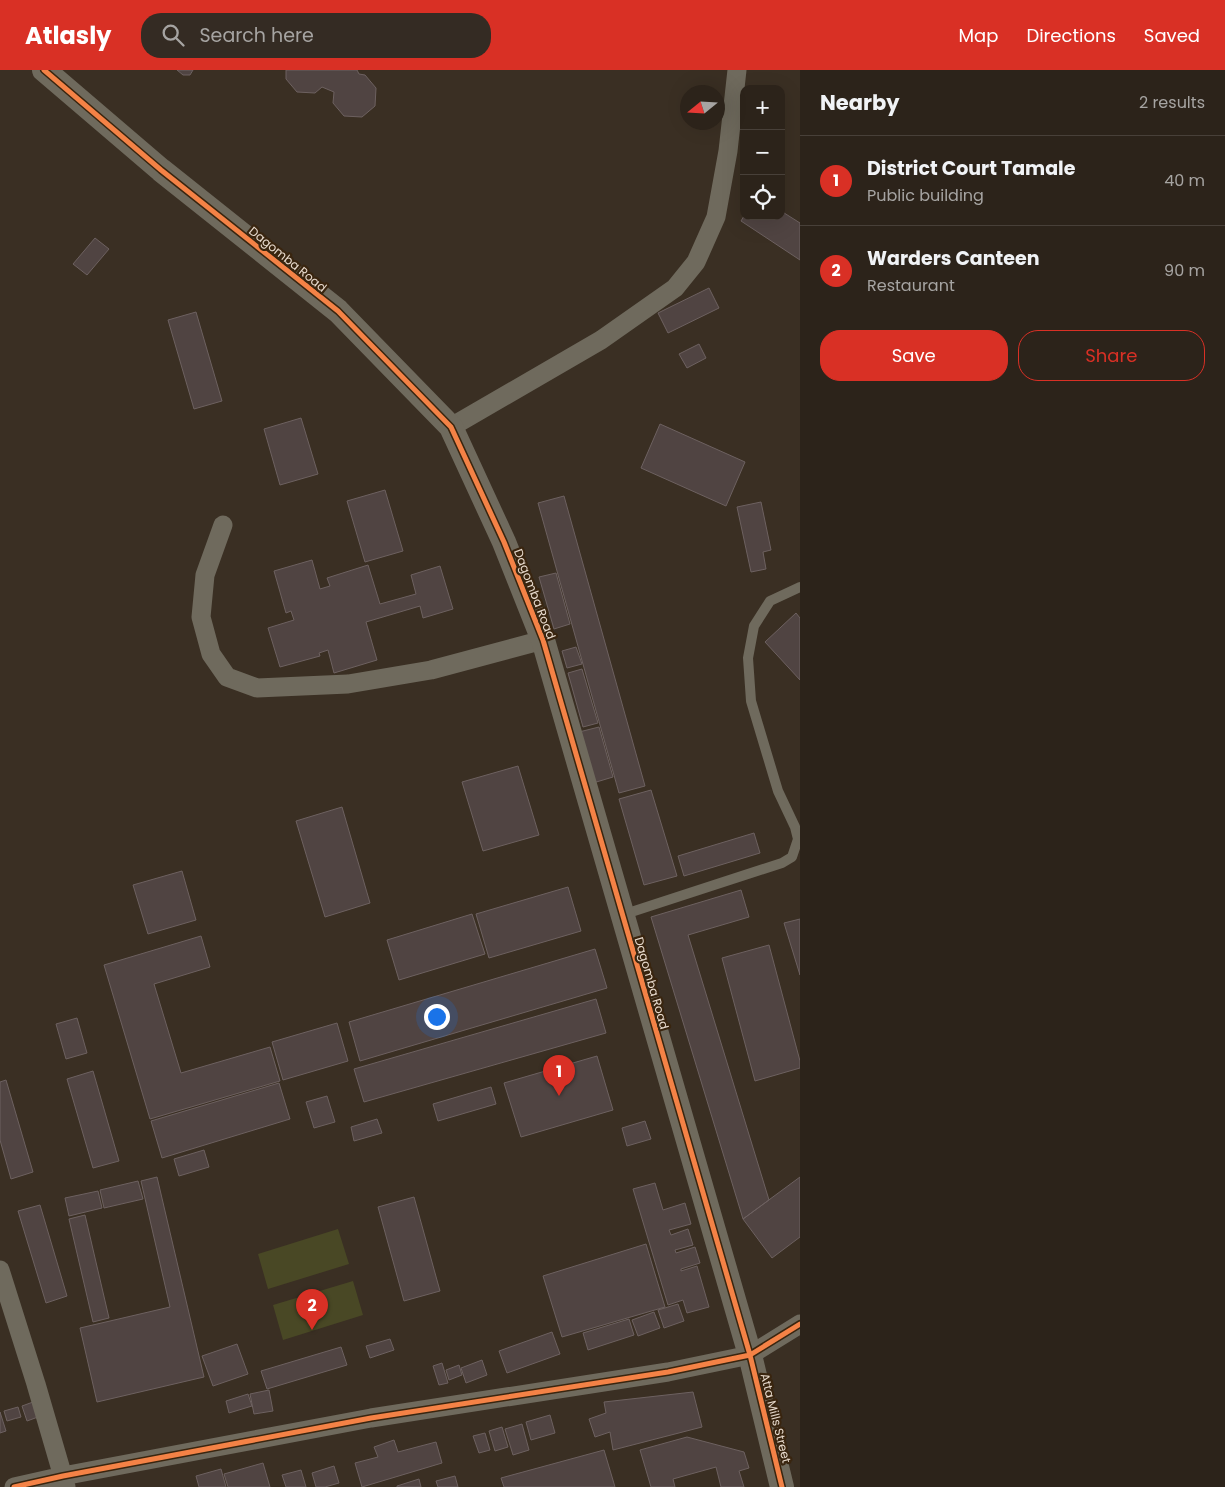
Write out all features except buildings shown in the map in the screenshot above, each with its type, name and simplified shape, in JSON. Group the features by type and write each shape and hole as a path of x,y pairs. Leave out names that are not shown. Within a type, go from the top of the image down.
{"street":[{"name":"Dagomba Road","path":"44,70 161,170 338,311 450,426 504,542 543,640 621,915 750,1354"},
{"path":"450,426 601,340 675,288 696,262 716,217 728,151 737,70"},
{"path":"223,525 205,576 201,616 212,654 227,677 256,688 348,684 431,670 543,640"},
{"path":"0,1270 65,1481"},
{"path":"14,1487 65,1481 371,1418 668,1372 750,1354 800,1324"},
{"name":"Atta Mills Street","path":"750,1354 782,1487"}],"lane":[{"path":"621,915 782,863 792,857 798,839 795,827 778,791 751,701 748,658 754,626 770,601 800,587"}],"shaded area":[{"path":"338,1229 349,1264 268,1289 258,1254"},
{"path":"353,1281 363,1315 283,1340 273,1305"}],"cycle path":[{"path":"44,70 161,170 338,311 451,427 504,542 543,640 750,1355 782,1487"},
{"path":"14,1487 63,1476 371,1418 668,1372 750,1355 800,1324"}],"place":[{"name":"District Court Tamale","path":"559,1096"},
{"name":"Warders Canteen","path":"312,1330"}]}
